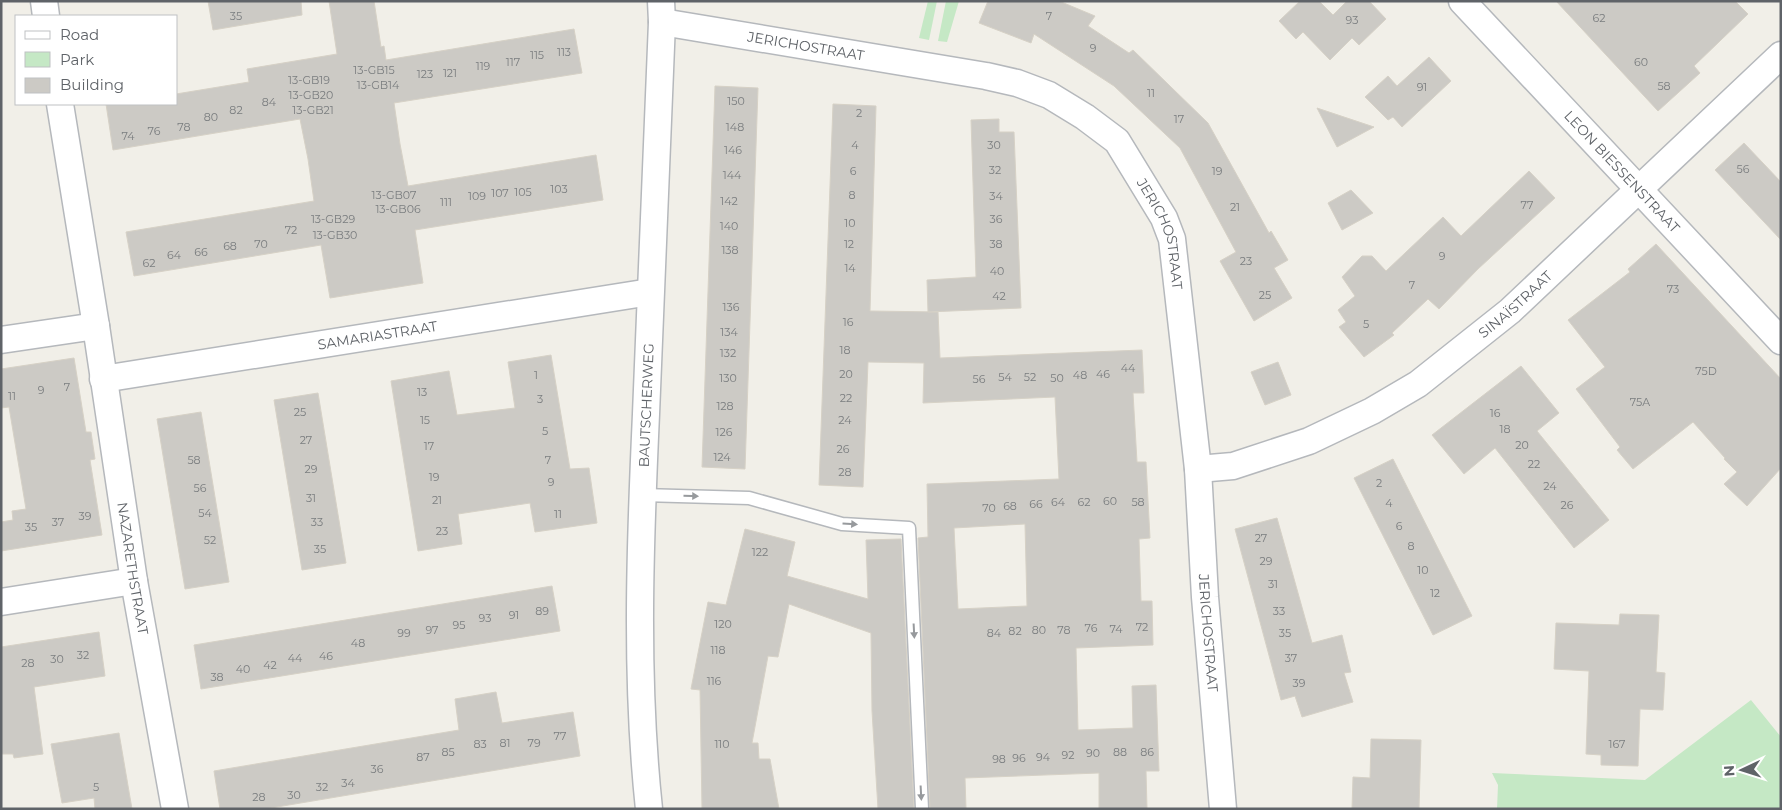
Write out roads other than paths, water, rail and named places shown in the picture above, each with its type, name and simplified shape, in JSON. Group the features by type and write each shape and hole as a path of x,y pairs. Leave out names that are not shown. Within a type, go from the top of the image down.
{"street":[{"path":"44,1 46,15"},
{"name":"LEON BIESSENSTRAAT","path":"1462,1 1638,191 1781,341"},
{"name":"BAUTSCHERWEG","path":"650,809 644,762 640,603 642,495 662,12"},
{"name":"JERICHOSTRAAT","path":"662,12 1017,83 1049,95 1085,117 1117,141 1164,218 1172,239 1198,469 1205,597 1224,809"},
{"name":"SINAÏSTRAAT","path":"1198,469 1233,466 1309,441 1372,412 1418,384 1510,311 1781,55"},
{"name":"NAZARETHSTRAAT","path":"60,105 96,326 134,581 175,809"},
{"name":"SAMARIASTRAAT","path":"103,379 650,292"},
{"path":"1,340 96,326"},
{"path":"1,602 134,581"}],"lane":[{"path":"642,495 749,498 842,524 909,528 922,809"}]}
